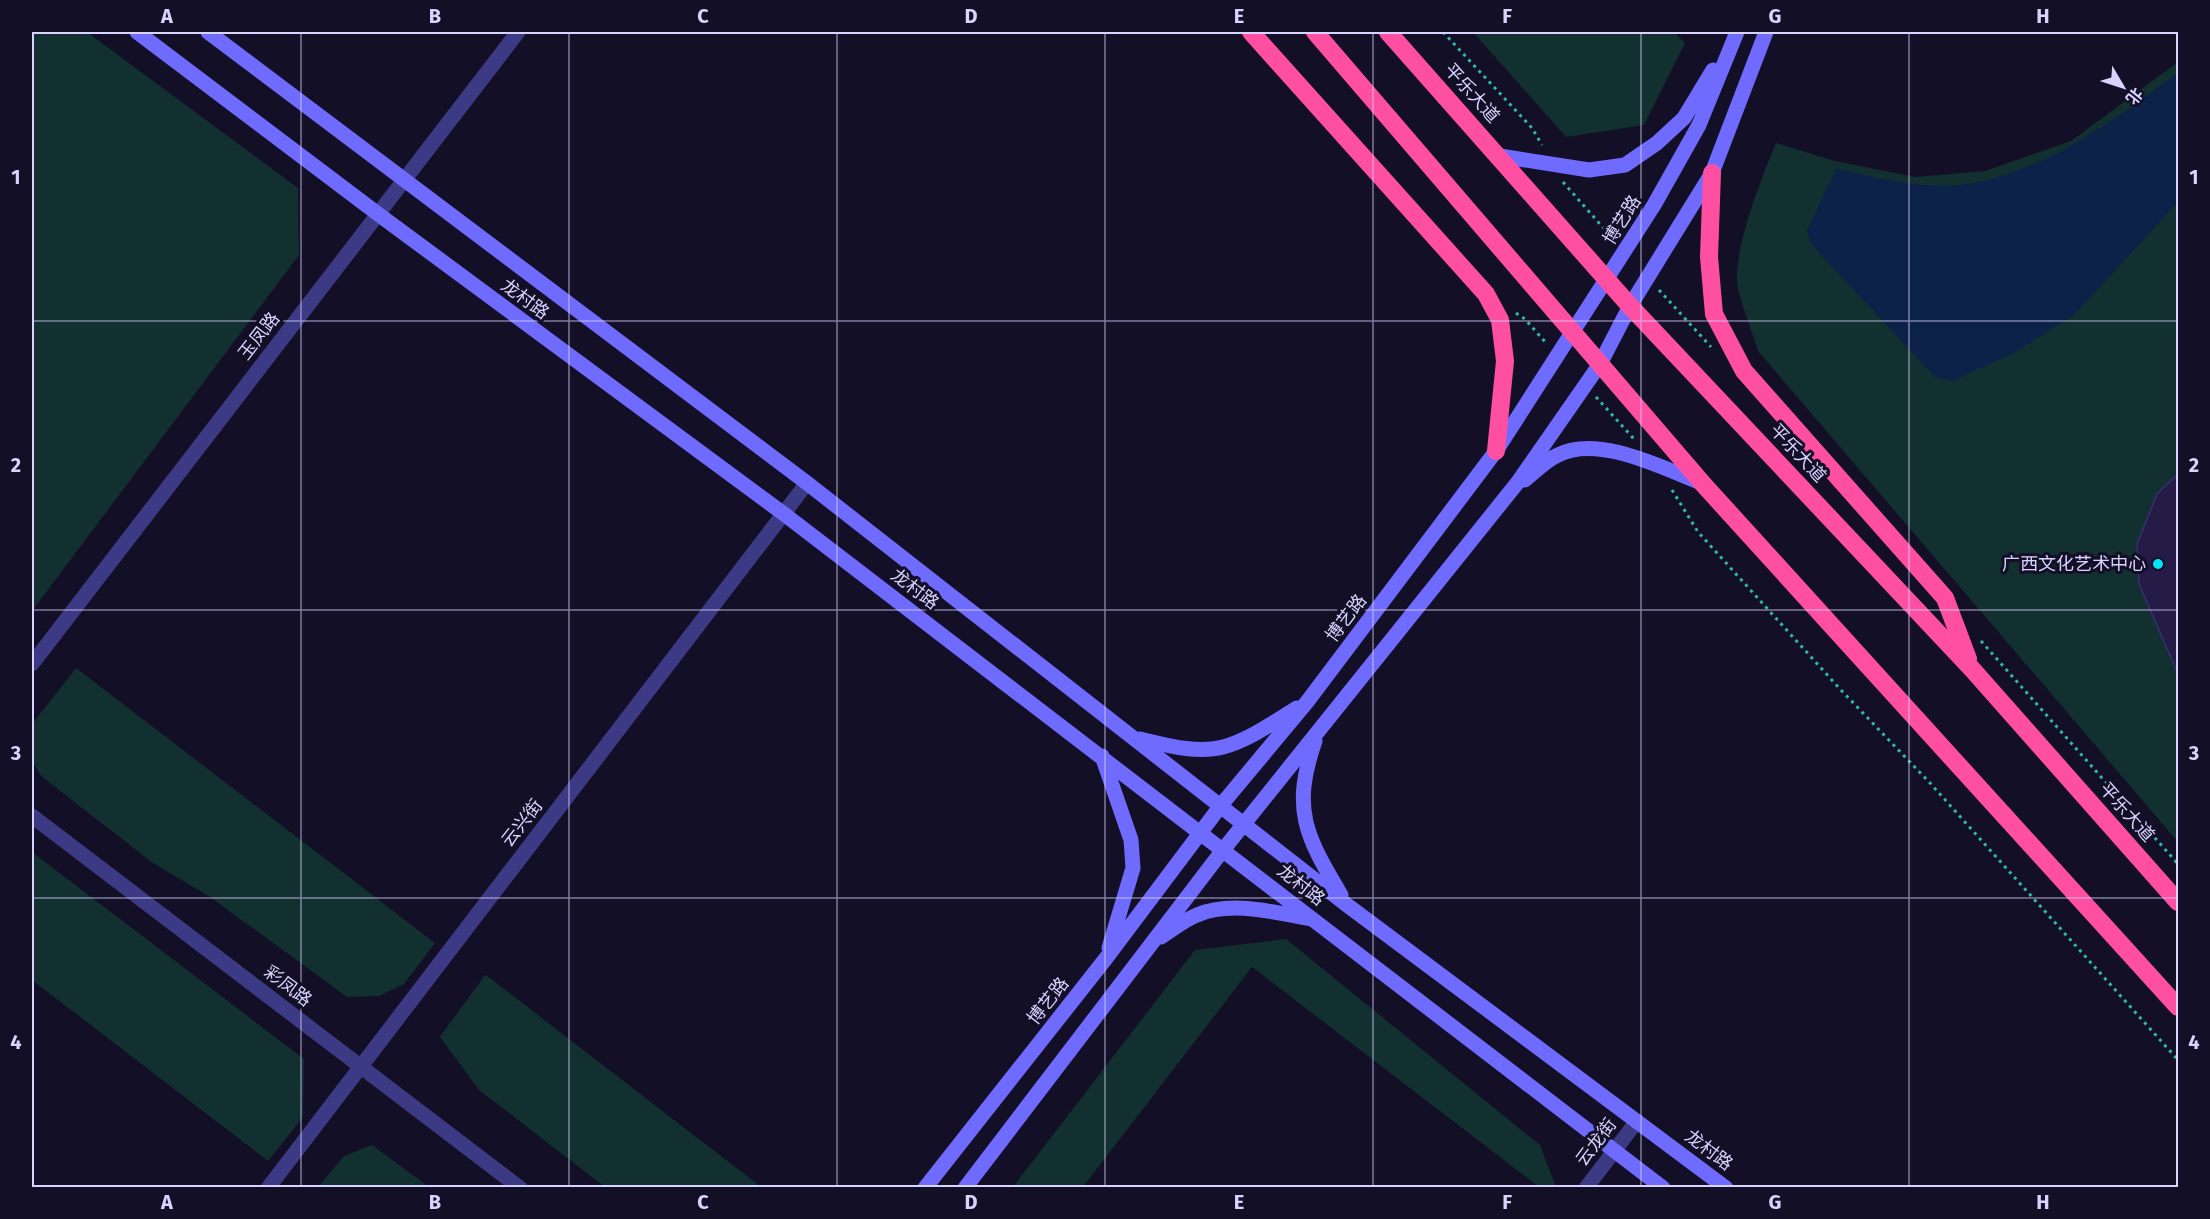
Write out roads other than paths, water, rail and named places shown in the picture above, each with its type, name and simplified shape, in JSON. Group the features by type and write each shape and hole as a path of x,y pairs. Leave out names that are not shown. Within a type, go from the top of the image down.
{"highway":[{"path":"1251,32 1486,294 1500,320 1505,361 1496,451"},
{"path":"1315,32 1704,485 2178,1007"},
{"name":"平乐大道","path":"1388,32 1609,279 1630,306 1972,669 2178,902"},
{"path":"1712,173 1709,257 1714,314 1744,371 1945,598 1972,669"}],"main road":[{"name":"龙村路","path":"137,32 783,514 1102,756 1662,1188"},
{"name":"龙村路","path":"208,32 406,178 807,483 1222,804 1347,905 1726,1188"},
{"name":"博艺路","path":"925,1188 1107,957 1222,804 1307,702 1496,451 1609,279 1699,125 1737,32"},
{"path":"1500,156 1551,162 1588,170 1625,165 1657,143 1684,118 1737,32"},
{"path":"965,1188 1319,728 1510,491 1600,364 1630,306 1649,279 1712,173 1766,32"},
{"path":"1510,491 1559,454 1598,447 1657,465 1704,485"},
{"path":"1136,739 1184,749 1222,747 1252,735 1307,702"},
{"path":"1319,728 1304,771 1302,799 1305,828 1315,852 1347,905"},
{"path":"1102,756 1131,840 1133,868 1107,957"},
{"path":"1153,942 1197,914 1226,908 1262,910 1314,919"}],"street":[{"name":"玉凤路","path":"32,664 518,32"},
{"name":"云兴街","path":"268,1188 807,483"},
{"name":"彩凤路","path":"32,816 520,1188"},
{"name":"云龙街","path":"1586,1188 1637,1121"}],"water":[{"path":"2178,73 2178,202 2074,315 2014,353 1952,381 1935,377 1810,243 1807,231 1836,169 1901,182 1935,186 1967,184 1997,177 2052,156 2104,125"}],"place":[{"name":"广西文化艺术中心","path":"2158,564"}]}
